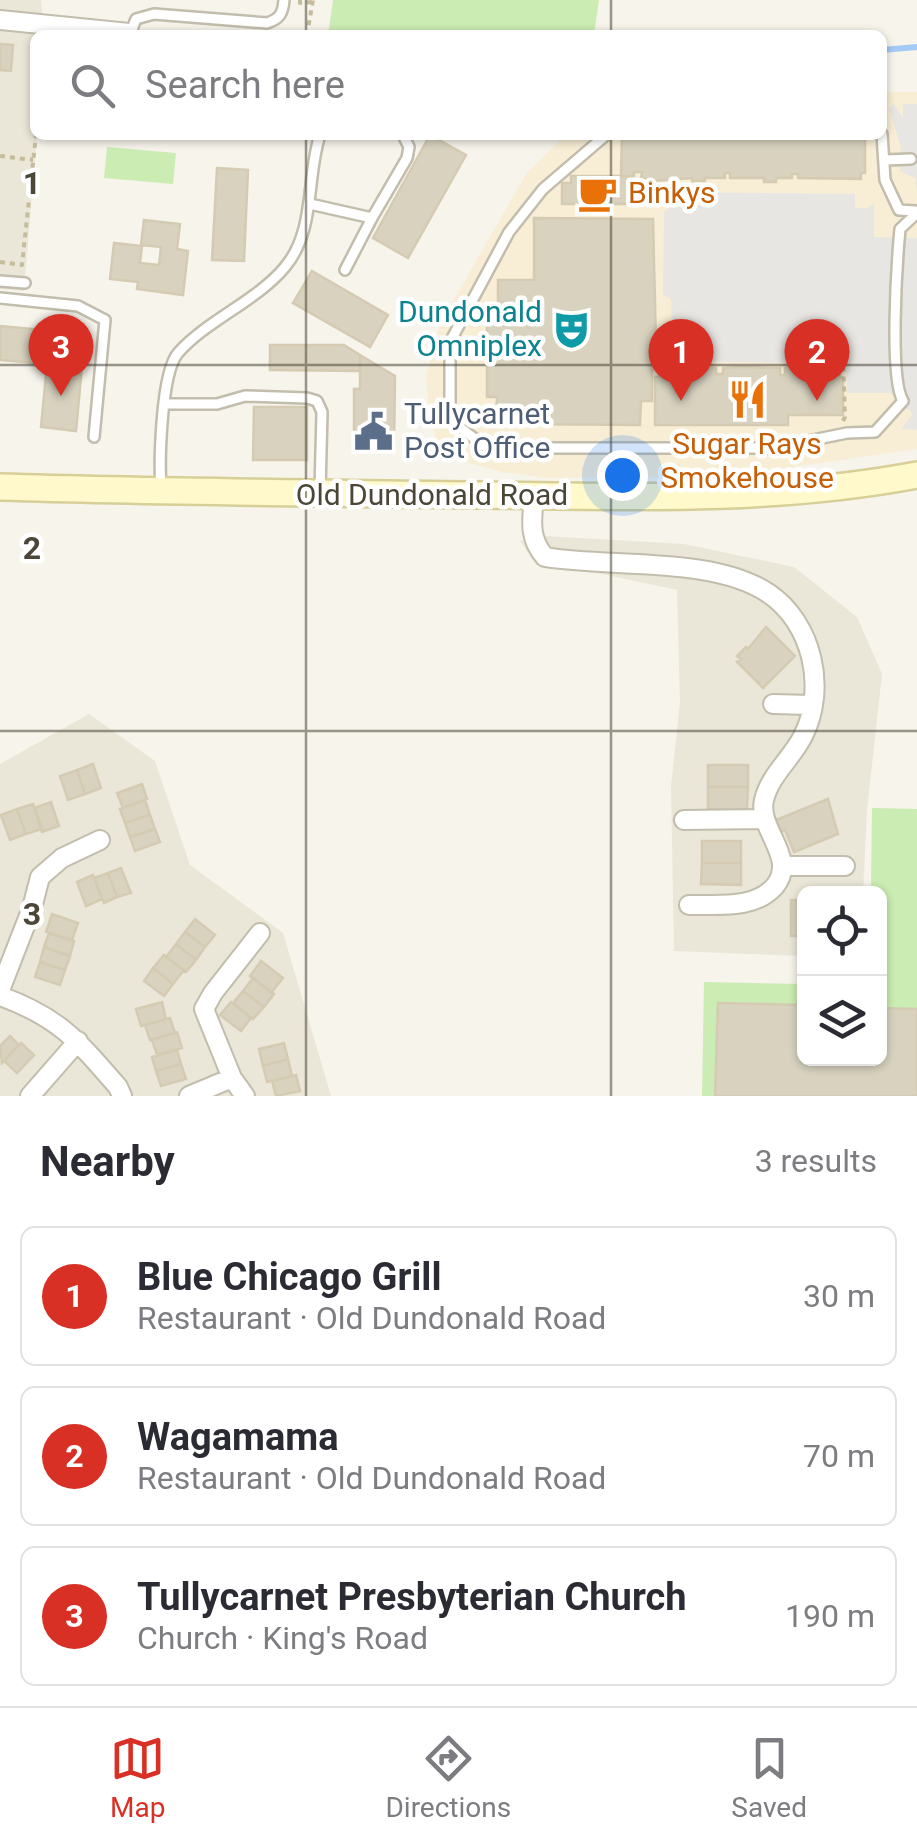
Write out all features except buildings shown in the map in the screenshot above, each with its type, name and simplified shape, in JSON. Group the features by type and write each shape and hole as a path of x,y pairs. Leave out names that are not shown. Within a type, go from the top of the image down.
{"street":[{"path":"0,20 55,30"},
{"name":"Old Dundonald Road","path":"0,487 729,498 847,488 917,475"},
{"path":"534,496 534,545 545,557 679,568 746,582 770,594 792,616 812,651 810,721 767,790 762,805 781,856 778,882 766,894 742,904 689,904"},
{"path":"773,704 812,705"},
{"path":"684,820 766,819"},
{"path":"100,840 62,858 40,877 0,993 35,1008 78,1041 122,1096"},
{"path":"782,866 845,866"},
{"path":"245,1096 232,1078 204,1009 260,933"},
{"path":"30,1096 78,1041"},
{"path":"189,1096 232,1078"}],"lane":[{"path":"132,30 136,19 154,14 267,23 277,20 283,12 284,0"},
{"path":"160,491 166,404 175,356 286,266 302,235 319,140"},
{"path":"345,270 408,158 405,140"},
{"path":"600,140 529,203 509,232 450,342 450,420 487,448 773,448 847,433 875,432 903,401 898,393 896,358 900,229 917,212"},
{"path":"883,140 885,180 898,210 917,212"},
{"path":"885,160 911,158"},
{"path":"310,204 372,218"},
{"path":"0,280 25,283"},
{"path":"0,298 78,306 105,320 94,437"},
{"path":"166,404 216,404 246,396 317,401 322,412 320,493"}],"path":[{"path":"300,3 313,1 308,30"},
{"path":"0,262 22,265 35,140"},
{"path":"0,156 33,160"},
{"path":"842,421 846,417 844,356"}],"shaded area":[{"path":"0,0 41,0 44,30 30,30 30,140 37,140 24,291 0,289"},
{"path":"887,92 917,92 917,449 732,476 544,478 462,461 437,440 429,416 426,376 440,324 526,174 560,140 887,140"},
{"path":"894,104 903,118 903,104 917,104 917,191 915,178 900,171 901,148 889,108"},
{"path":"670,192 855,194 855,208 867,208 874,203 874,237 917,238 917,430 901,429 913,414 890,393 847,393 846,364 684,361 673,354 671,299 663,294 664,212 671,206"},
{"path":"544,536 684,544 794,567 857,617 882,674 867,810 863,886 797,886 797,956 674,951 671,786 680,702 677,590 536,565 520,541"},
{"path":"89,714 155,761 190,865 283,933 331,1096 0,1096 0,764"}],"green space":[{"path":"333,0 599,0 595,30 329,30"},
{"path":"107,147 176,153 173,184 104,178"},
{"path":"872,808 917,809 917,1096 702,1096 704,982 797,984 797,1066 887,1066 887,886 871,886"}],"waterway":[{"path":"887,50 917,47"}],"place":[{"name":"Binkys","path":"598,193"},
{"name":"Dundonald Omniplex","path":"572,329"},
{"name":"Tullycarnet Presbyterian Church","path":"61,396"},
{"name":"Sugar Rays Smokehouse","path":"747,400"},
{"name":"Blue Chicago Grill","path":"681,401"},
{"name":"Wagamama","path":"817,401"},
{"name":"Tullycarnet Post Office","path":"374,431"}]}
